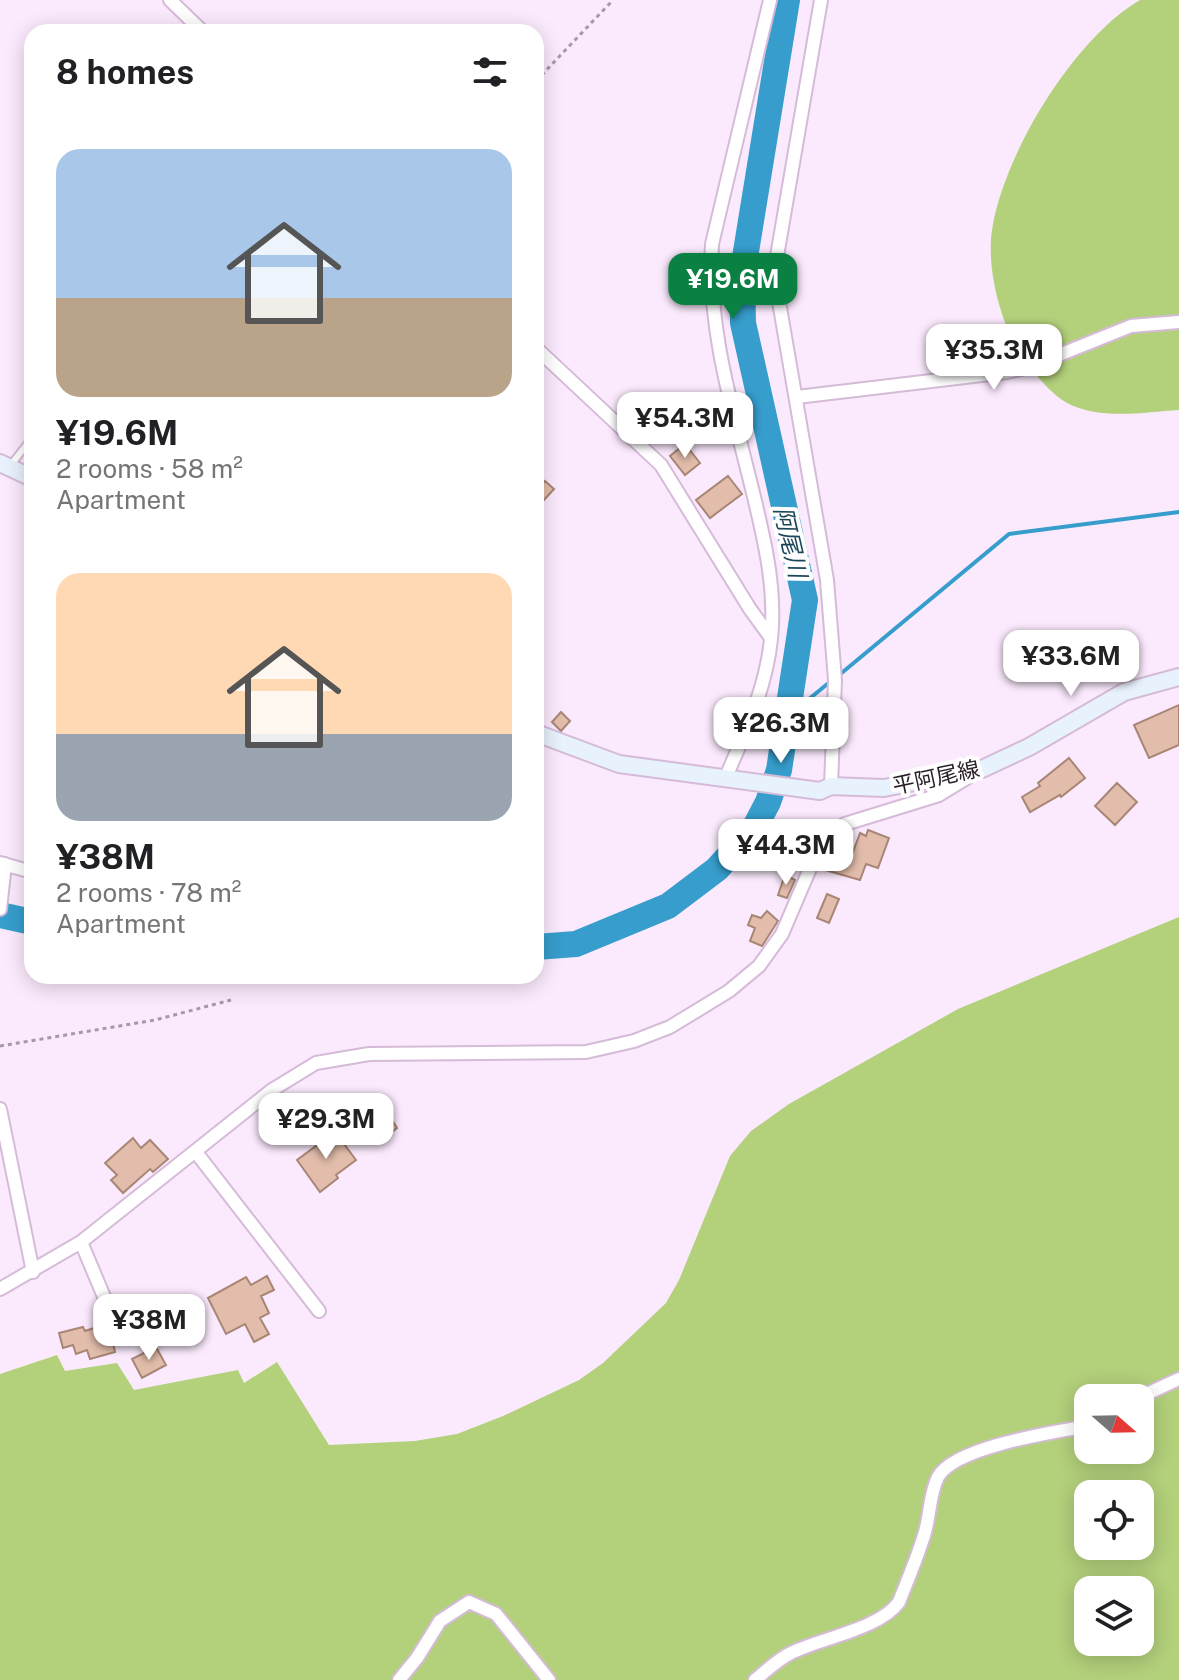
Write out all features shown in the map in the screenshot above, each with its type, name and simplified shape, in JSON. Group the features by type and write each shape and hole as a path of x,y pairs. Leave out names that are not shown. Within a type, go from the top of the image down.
{"main road":[{"path":"5,464 24,474"},
{"name":"平阿尾線","path":"544,736 619,764 826,788 884,788 982,769 1029,747 1124,692 1179,677"}],"street":[{"path":"170,0 195,24"},
{"path":"731,778 763,689 771,638 771,574 716,334 710,273 712,244 770,0"},
{"path":"821,0 776,262 778,296 827,580 835,680 826,788"},
{"path":"797,397 1007,372 1029,367 1131,326 1179,322"},
{"path":"544,355 661,465 771,638"},
{"path":"0,1289 81,1242 272,1090 316,1063 369,1054 586,1052 634,1041 670,1027 729,991 759,966 782,934 824,836 845,824 939,795 982,769"},
{"path":"0,909 2,863 24,870"},
{"path":"0,1109 33,1272"},
{"path":"195,1151 319,1311"},
{"path":"81,1242 118,1330 145,1320"},
{"path":"1154,1391 1179,1379"},
{"path":"755,1680 787,1655 894,1610 925,1531 938,1476 949,1465 979,1451 1019,1439 1074,1429"},
{"path":"399,1680 440,1621 469,1602 496,1614 549,1680"}],"lane":[{"path":"5,464 24,446"}],"path":[{"path":"544,73 613,0"},
{"path":"0,1046 155,1020 231,1000"}],"green space":[{"path":"1140,0 1179,0 1179,410 1101,413 1076,407 1055,394 1018,350 1003,318 994,282 992,230 1010,168 1045,101 1091,41"},
{"path":"1179,917 1179,1680 0,1680 0,1374 57,1355 65,1371 117,1363 134,1390 238,1370 244,1383 277,1362 329,1445 415,1441 457,1434 579,1380 603,1363 666,1303 679,1280 730,1156 751,1131 789,1104 958,1009"}],"building":[{"path":"695,411 705,431 689,439 679,419"},
{"path":"685,444 700,463 685,475 670,456"},
{"path":"728,476 742,494 710,518 696,500"},
{"path":"544,482 554,489 544,500"},
{"path":"1179,705 1179,745 1149,758 1134,725"},
{"path":"561,712 570,721 561,731 552,722"},
{"path":"1069,758 1085,778 1061,797 1030,812 1022,797 1040,786 1038,783"},
{"path":"1117,783 1137,802 1115,825 1095,806"},
{"path":"868,830 889,838 878,868 866,864 860,880 822,869 831,847 852,855 860,833 866,836"},
{"path":"785,875 795,880 787,898 778,895"},
{"path":"827,894 839,899 829,923 817,918"},
{"path":"767,911 778,921 762,946 750,941 755,928 748,925 752,915 761,918"},
{"path":"385,1109 397,1128 379,1142 367,1124"},
{"path":"335,1132 356,1160 320,1192 297,1160"},
{"path":"133,1138 141,1148 150,1140 168,1159 153,1172 150,1169 123,1193 111,1180 117,1175 105,1163"},
{"path":"267,1276 274,1290 261,1296 269,1313 260,1318 269,1334 254,1342 245,1324 226,1334 208,1298 246,1277 251,1285"},
{"path":"164,1300 179,1334 162,1341 148,1307"},
{"path":"83,1327 85,1331 97,1327 101,1341 112,1338 115,1352 90,1359 87,1350 76,1354 73,1345 63,1348 59,1333"},
{"path":"156,1347 166,1365 142,1378 132,1359"}],"waterway":[{"name":"阿尾川","path":"544,946 576,944 668,906 717,869 755,827 779,770 805,600 743,323 742,276 787,0"},
{"path":"838,676 1009,534 1179,512"},
{"path":"787,717 831,681"},
{"name":"阿尾川","path":"0,915 24,920"}]}
